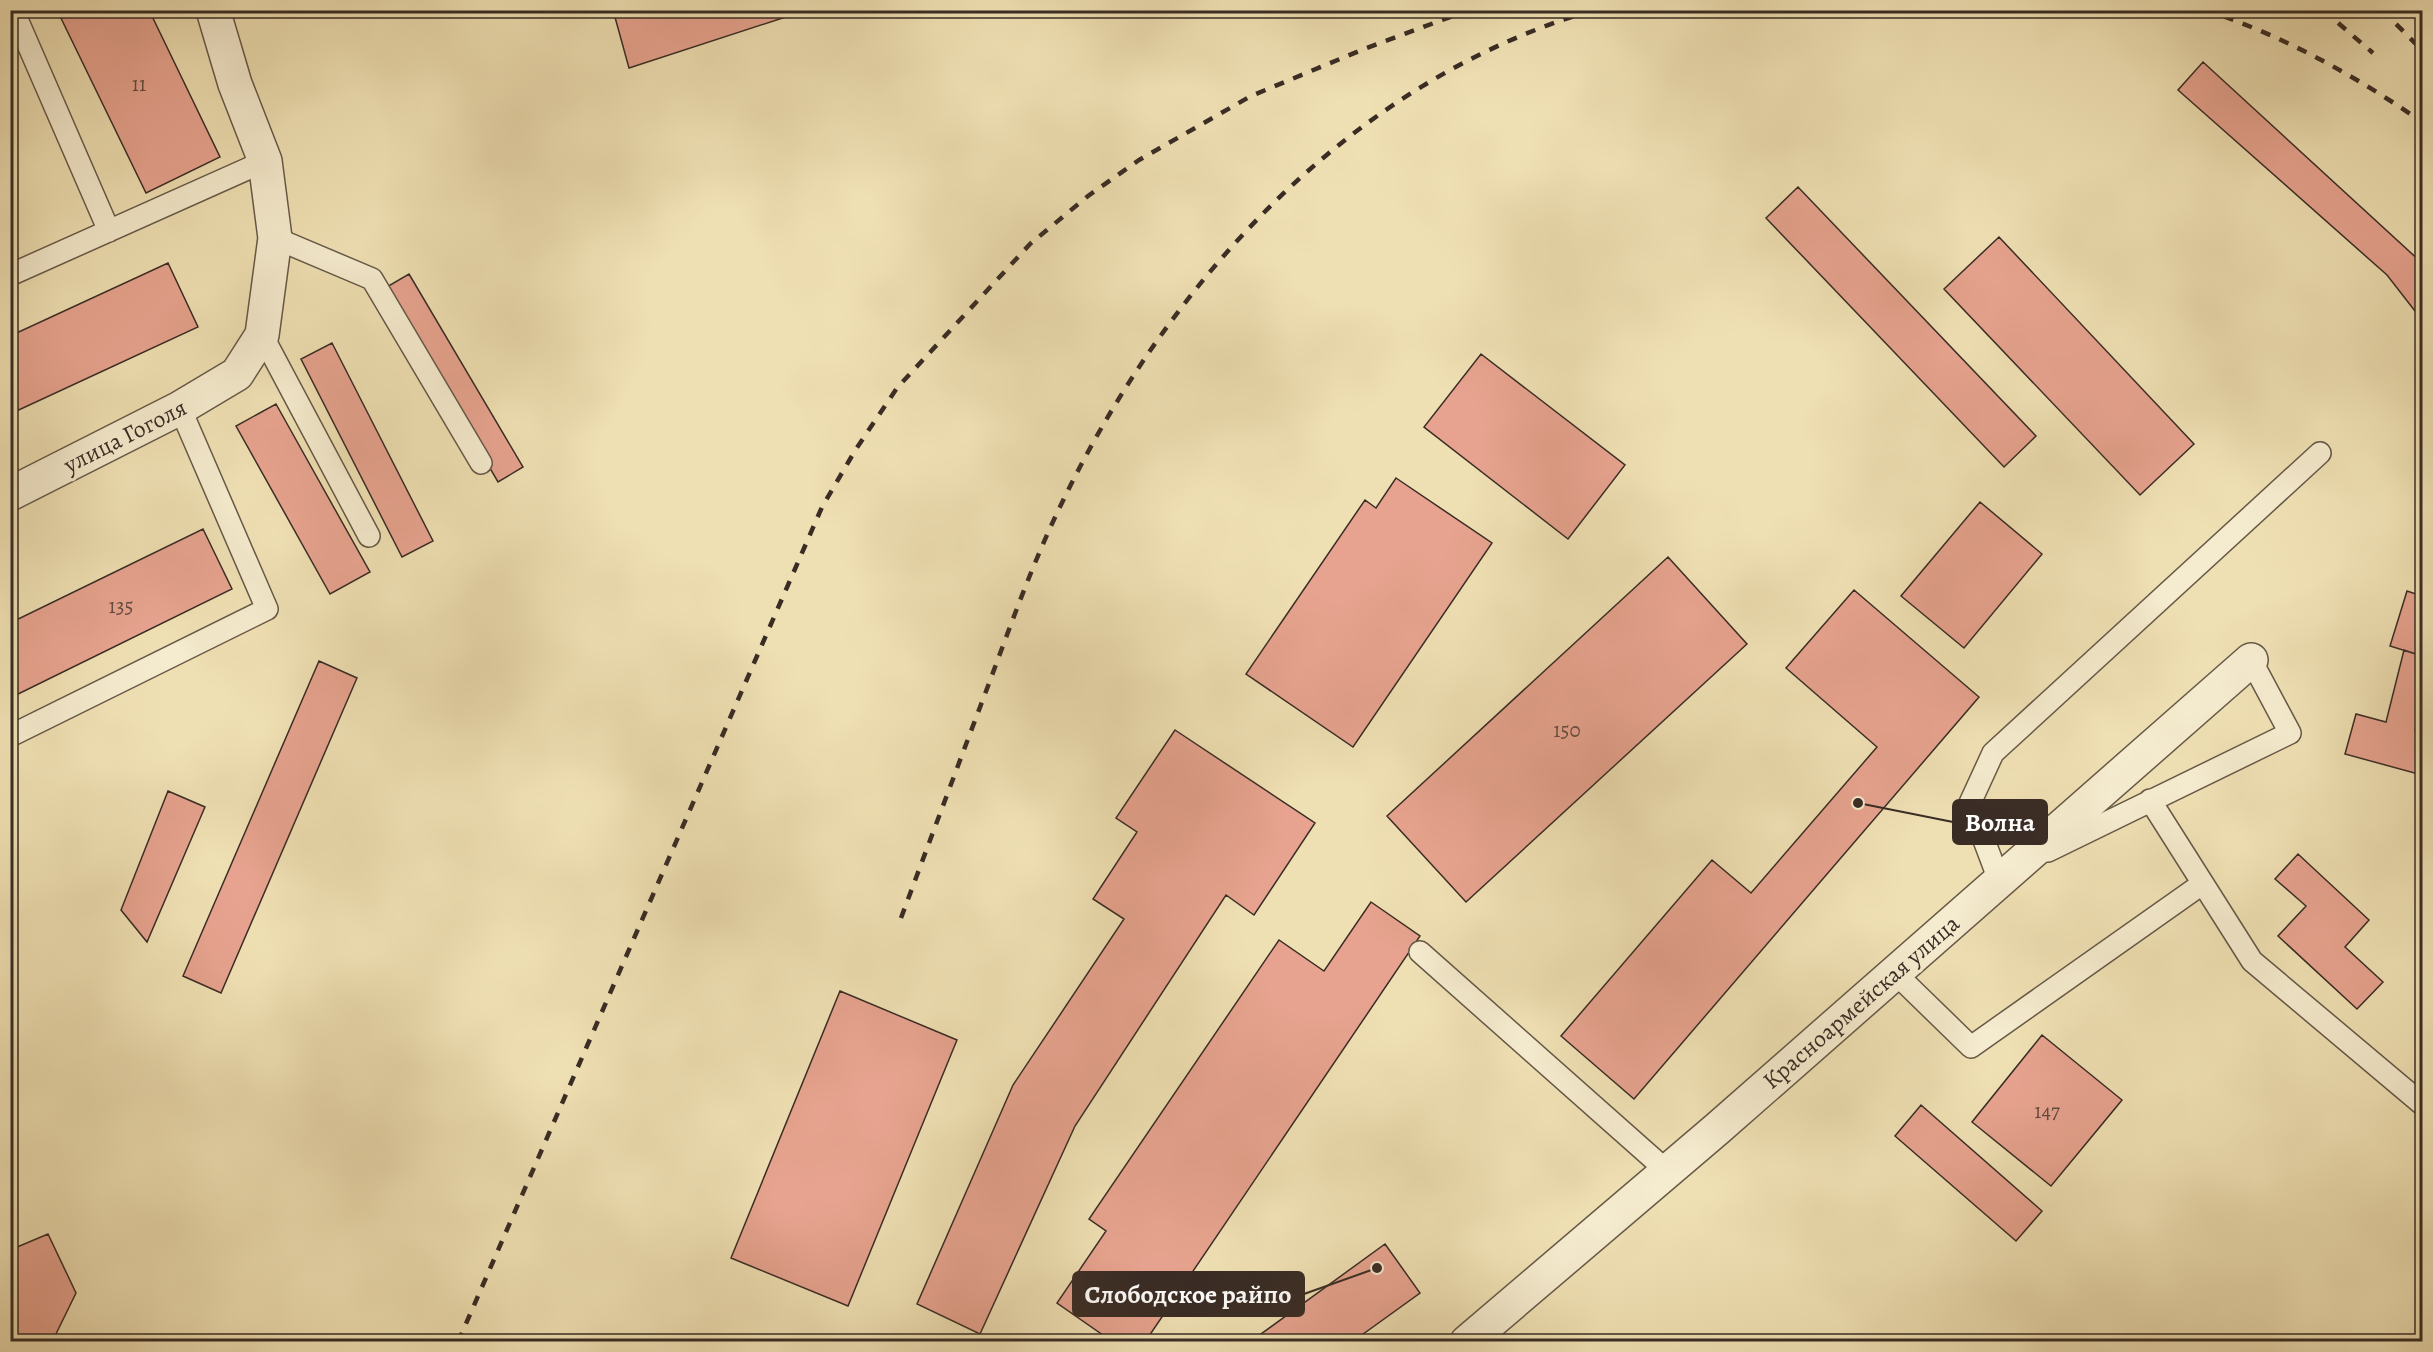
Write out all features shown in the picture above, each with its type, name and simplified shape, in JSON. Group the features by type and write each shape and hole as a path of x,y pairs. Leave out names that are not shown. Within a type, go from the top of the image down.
{"street":[{"path":"213,10 235,84 265,161 275,238 262,334"},
{"name":"улица Гоголя","path":"10,494 180,408 237,374 262,334"},
{"name":"Красноармейская улица","path":"1467,1341 1667,1171 2251,660"}],"lane":[{"path":"14,10 109,231"},
{"path":"10,275 265,161"},
{"path":"275,238 372,279 481,463"},
{"path":"262,334 369,536"},
{"path":"10,736 267,609 180,408"},
{"path":"2251,660 2290,733 2150,800 2007,874 1970,802 1993,753 2320,453"},
{"path":"2150,800 2252,961 2422,1104"},
{"path":"1894,972 1971,1047 2202,884"},
{"path":"1420,952 1667,1171"}],"building":[{"path":"57,10 149,10 220,157 146,193"},
{"path":"613,10 793,10 795,14 629,68"},
{"path":"2203,62 2422,263 2422,320 2387,275 2178,90"},
{"path":"1798,187 2036,436 2004,467 1766,218"},
{"path":"1999,237 2194,444 2140,495 1944,289"},
{"path":"168,263 198,327 10,414 10,336"},
{"path":"409,274 523,467 498,482 385,288"},
{"path":"332,343 433,541 402,557 301,359"},
{"path":"1481,354 1625,465 1568,539 1424,427"},
{"path":"276,404 370,572 330,594 236,426"},
{"path":"1396,478 1492,543 1353,747 1246,674 1365,500 1376,508"},
{"path":"1980,502 2042,554 1964,648 1901,596"},
{"path":"203,529 232,589 10,698 10,623"},
{"path":"1668,557 1747,644 1466,902 1387,816"},
{"path":"1854,590 1979,697 1634,1099 1561,1036 1712,860 1751,893 1877,747 1786,668"},
{"path":"2407,591 2422,596 2422,656 2390,646"},
{"path":"2404,650 2422,656 2422,698 2415,730 2422,732 2422,775 2345,754 2356,714 2386,722"},
{"path":"319,661 357,678 221,993 183,976"},
{"path":"1175,730 1315,823 1254,915 1226,895 1075,1126 980,1334 917,1304 1013,1085 1124,919 1093,899 1137,832 1116,818"},
{"path":"168,791 205,807 147,942 121,910"},
{"path":"2298,854 2369,920 2345,947 2383,982 2357,1009 2278,936 2306,906 2275,879"},
{"path":"1371,902 1420,936 1145,1342 1113,1342 1057,1303 1106,1231 1089,1219 1279,940 1324,971"},
{"path":"840,991 957,1040 848,1306 731,1258"},
{"path":"2042,1035 2122,1100 2051,1186 1972,1122"},
{"path":"1921,1105 2042,1211 2016,1241 1895,1136"},
{"path":"48,1234 76,1293 52,1342 10,1342 10,1315 16,1312 10,1301 10,1250"},
{"path":"1385,1244 1420,1293 1352,1342 1250,1342"}],"railway":[{"path":"458,1342 822,507 856,449 897,388 1030,244 1088,196 1139,160 1251,96 1364,49 1469,10"},
{"path":"901,918 1016,610 1051,526 1094,440 1145,358 1203,280 1268,208 1340,144 1418,89 1503,44 1594,10"},
{"path":"2205,10 2234,20 2318,58 2422,122"},
{"path":"2323,10 2373,53"},
{"path":"2382,10 2422,50"}],"place":[{"name":"Волна","path":"1858,803"},
{"name":"Слободское райпо","path":"1377,1268"}]}
